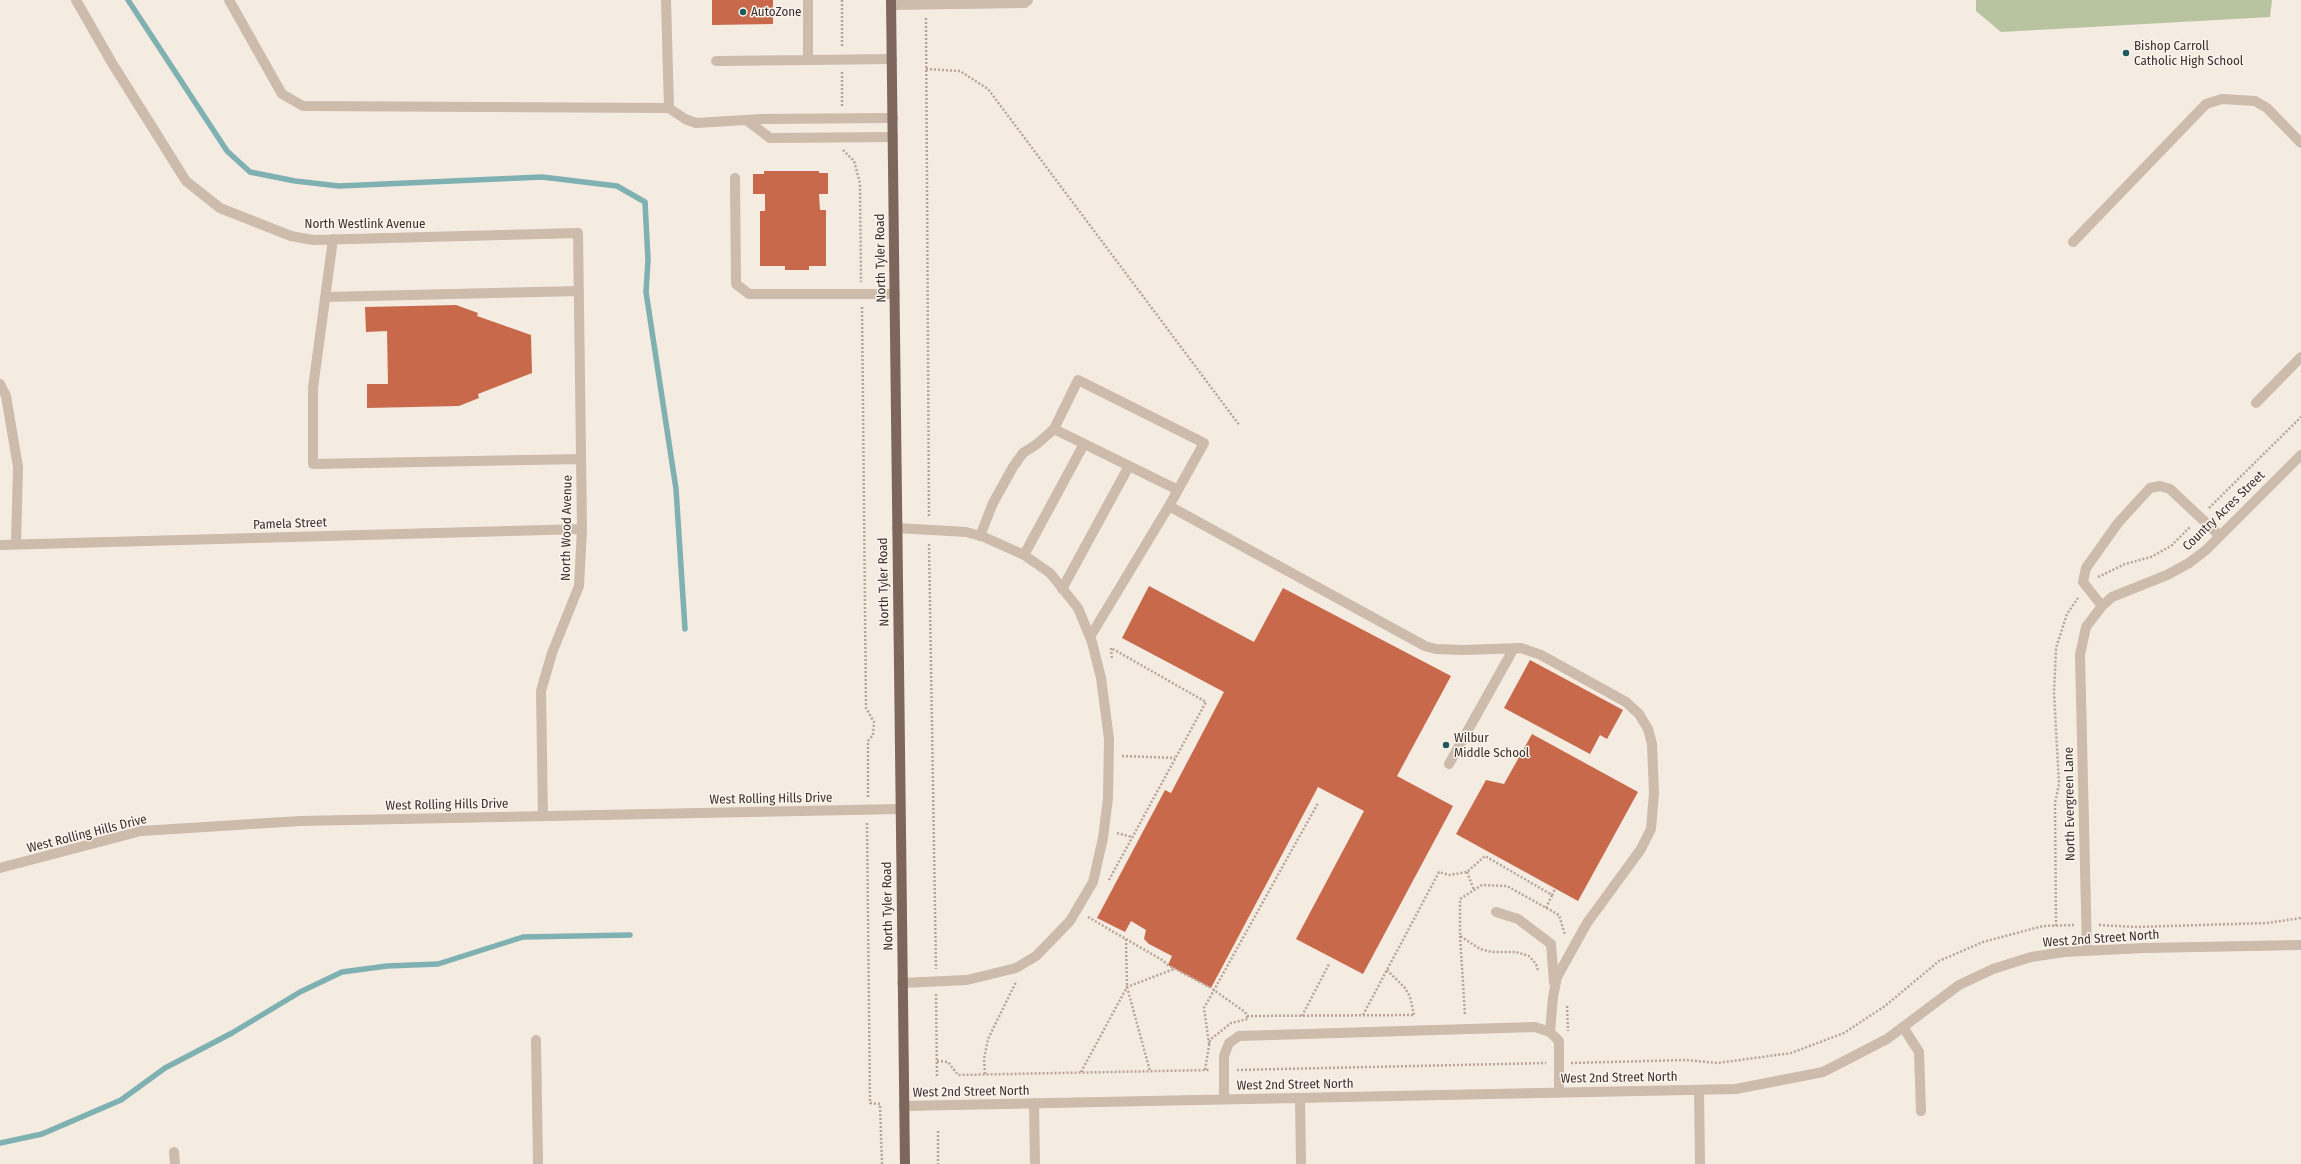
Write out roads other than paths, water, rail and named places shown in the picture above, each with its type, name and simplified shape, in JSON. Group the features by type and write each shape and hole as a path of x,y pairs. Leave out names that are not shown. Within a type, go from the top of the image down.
{"main road":[{"name":"North Tyler Road","path":"891,3 905,1164"}],"street":[{"name":"North Westlink Avenue","path":"76,0 112,63 186,181 220,208 291,236 313,240 578,233"},
{"path":"229,0 282,94 303,106 669,108 685,119 696,123 893,118"},
{"path":"666,0 669,108"},
{"path":"808,0 808,60"},
{"path":"891,3 926,5 1026,2"},
{"path":"716,61 892,59"},
{"path":"2073,242 2206,104 2222,99 2255,101 2267,108 2301,143"},
{"path":"749,122 770,138 893,137"},
{"path":"735,178 736,284 749,294 895,294"},
{"name":"North Wood Avenue","path":"543,816 541,691 552,653 580,586 582,529 578,233"},
{"path":"333,239 313,388 314,464 581,459"},
{"path":"325,297 579,291"},
{"path":"2256,403 2301,357"},
{"path":"980,536 993,503 1012,467 1022,453 1037,444 1054,429 1078,380 1204,442 1169,506 1090,637"},
{"path":"0,384 6,396 18,467 16,544"},
{"path":"1054,429 1178,490"},
{"path":"1024,555 1084,444"},
{"name":"Country Acres Street","path":"2080,655 2086,627 2102,606 2112,597 2124,590 2167,575 2188,563 2220,536 2301,454"},
{"path":"1062,589 1129,466"},
{"path":"2102,606 2083,582 2086,568 2118,522 2150,488 2160,486 2170,489 2220,536"},
{"path":"1169,506 1425,646 1436,649 1462,650 1521,648 1541,655 1626,702 1639,714 1648,729 1652,744 1654,793 1651,829 1641,849 1587,923 1566,958 1557,977 1555,986 1550,1032"},
{"path":"897,528 966,532 980,536 1024,555 1050,573 1078,608 1090,637 1101,678 1109,739 1108,798 1103,838 1093,882 1070,921 1036,956 1016,968 967,980 902,983"},
{"name":"Pamela Street","path":"0,545 582,529"},
{"path":"1449,764 1514,648"},
{"name":"North Evergreen Lane","path":"2080,655 2087,951"},
{"name":"West Rolling Hills Drive","path":"0,868 141,831 300,821 900,809"},
{"path":"1496,912 1518,919 1550,944 1555,986"},
{"name":"West 2nd Street North","path":"904,1106 1736,1089 1823,1072 1855,1057 1903,1028 1959,985 1993,969 2031,957 2087,951 2301,945"},
{"path":"1224,1099 1224,1056 1229,1043 1239,1036 1535,1027 1550,1032 1559,1041 1559,1093"},
{"path":"1903,1028 1919,1052 1921,1111"},
{"path":"536,1040 538,1164"},
{"path":"1699,1090 1700,1164"},
{"path":"1300,1098 1300,1164"},
{"path":"1034,1103 1035,1164"},
{"path":"174,1152 174,1164"}],"waterway":[{"path":"128,0 227,151 250,172 295,181 339,186 542,177 617,186 645,202 648,260 646,292 676,489 685,629"},
{"path":"0,1143 42,1134 121,1100 165,1068 232,1033 300,992 342,972 387,966 438,964 523,937 630,935"}],"place":[{"name":"AutoZone","path":"743,12"},
{"name":"Bishop Carroll Catholic High School","path":"2126,53"},
{"name":"Wilbur Middle School","path":"1446,745"}]}
